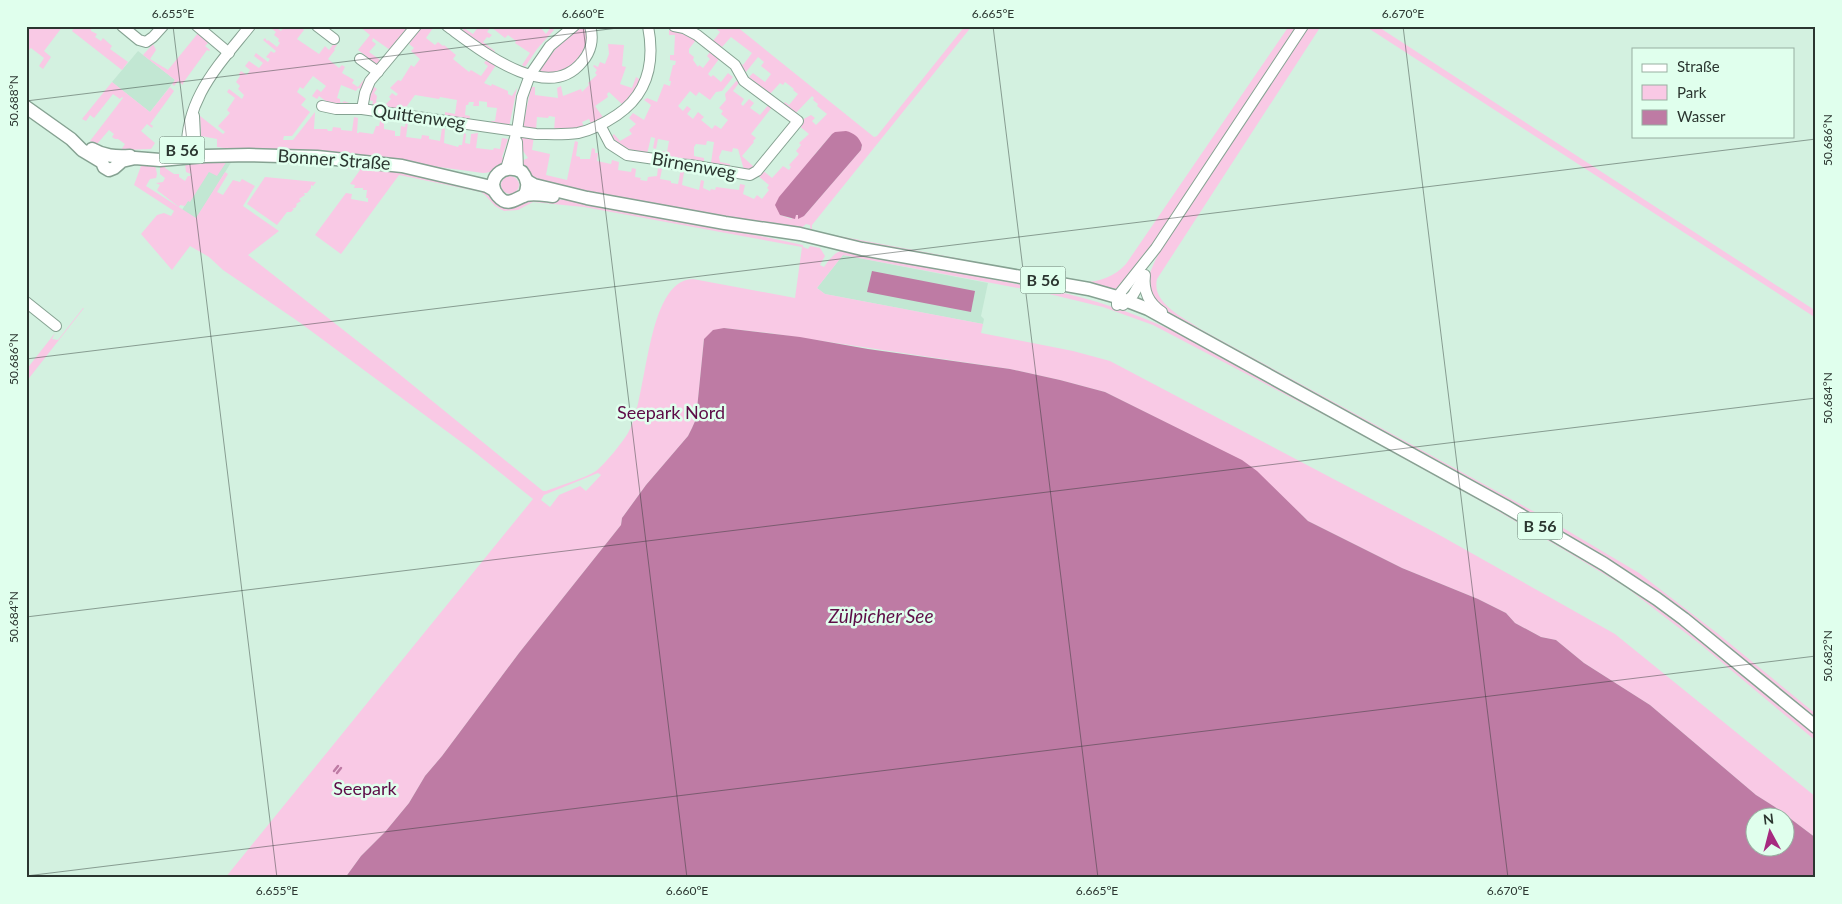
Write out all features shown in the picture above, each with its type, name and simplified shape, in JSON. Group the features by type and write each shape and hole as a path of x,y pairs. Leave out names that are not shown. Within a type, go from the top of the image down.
{"main road":[{"name":"Bonner Straße","path":"26,107 71,139 82,150 110,160 223,149 248,155 337,158 482,176 507,171"},
{"name":"Bonner Straße","path":"419,169 484,185 494,190"},
{"path":"494,190 494,184 507,171 522,172 527,181 524,196"},
{"name":"B 56","path":"527,181 534,185 587,198 725,223 763,235 807,243 862,249 1089,289 1121,302 1241,361"},
{"name":"B 56","path":"494,190 498,196 508,202 517,201 524,196 538,195 587,198"},
{"name":"B 56","path":"1121,302 1148,309 1194,333 1241,361 1505,506 1611,568 1657,598 1816,727"}],"street":[{"path":"122,26 139,40 146,42 163,26"},
{"path":"197,26 229,53"},
{"path":"191,153 193,110 199,94 250,26"},
{"path":"317,26 334,40"},
{"name":"Quittenweg","path":"416,26 367,87 362,109 536,134 584,132 600,126 628,108 636,100 643,88 649,67 651,27"},
{"path":"447,26 504,64 542,78 564,76 577,68 586,58 589,51 592,37 590,26"},
{"name":"Birnenweg","path":"600,126 610,144 627,155 651,158 673,164 750,175 757,171 798,121 744,81 735,65 697,35 689,30 674,26"},
{"path":"1121,302 1303,26"},
{"path":"507,171 517,131 522,97 530,75 544,52 569,27"},
{"path":"360,59 378,72"},
{"path":"322,106 336,109 362,109"},
{"path":"1121,302 1145,274 1156,248"},
{"name":"B 56","path":"1145,274 1144,289 1150,302 1194,333"},
{"path":"28,308 56,326"}],"shaded area":[{"path":"138,51 175,80 150,112 112,82"},
{"path":"213,161 232,161 196,219 182,210"},
{"path":"843,255 988,283 981,316 984,319 983,324 825,294 817,288"}],"green space":[{"path":"27,26 63,26 44,51 51,57 43,69 39,66 44,58 31,48 26,53"},
{"path":"76,26 88,26 91,31 97,34 95,37 101,41 103,38 112,46 110,49 128,62 122,70 72,31"},
{"path":"274,26 281,31 283,26 300,26 304,30 297,39 319,54 325,46 329,50 334,43 337,45 328,59 339,68 342,65 345,67 342,73 354,80 352,83 358,87 367,76 369,78 364,90 358,88 356,91 341,85 337,98 342,103 344,101 352,104 331,105 319,96 317,99 312,96 317,89 321,92 326,86 313,76 303,89 300,87 297,92 306,99 301,105 310,112 292,136 284,136 283,140 293,140 315,112 314,129 332,131 333,127 352,131 354,117 358,118 357,133 373,134 380,121 384,121 384,129 395,131 395,136 400,136 401,126 405,127 406,118 419,119 418,123 408,122 406,137 421,139 422,135 429,136 429,139 440,141 442,128 445,129 444,143 458,147 462,145 464,133 466,134 465,143 470,144 471,134 478,133 476,148 493,150 494,148 500,149 502,138 508,139 502,157 506,160 496,170 483,173 380,159 217,147 217,139 201,136 200,116 223,134 225,132 218,126 230,113 227,110 235,98 227,92 229,89 242,99 244,95 238,89 240,86 236,82 241,71 247,75 250,70 245,66 249,61 259,68 263,63 254,56 256,53 268,62 270,59 266,57 271,51 274,53 276,51 263,40 265,38 277,47 280,43 279,39 274,35 276,32 272,29"},
{"path":"359,26 406,26 408,28 413,26 393,52 373,38 372,41 376,44 369,52 383,62 377,67 367,62 366,56 358,50 370,35"},
{"path":"422,26 433,28 426,38 435,45 438,42 444,45 456,55 453,59 469,72 471,70 481,76 488,66 484,63 487,59 496,65 484,83 491,86 492,84 508,91 508,94 512,96 517,88 509,127 491,124 491,121 495,121 497,108 487,107 487,102 479,101 479,106 473,106 474,102 469,102 466,105 465,115 470,116 469,121 464,120 464,118 445,116 445,112 455,114 457,100 440,97 439,99 415,95 404,110 372,106 373,101 368,100 373,86 377,89 374,93 377,96 376,102 386,104 391,99 389,97 392,93 396,96 398,94 390,88 398,80 401,81 411,65 414,67 420,59 411,51 414,48 409,44"},
{"path":"479,26 539,26 546,34 551,27 554,30 537,49 525,67 522,65 530,53 515,43 516,41 508,35 505,38 491,27 487,32 492,35 483,42 495,51 493,55 461,33 464,28 473,34"},
{"path":"584,26 588,29 587,50 567,72 537,74 557,47"},
{"path":"713,26 736,26 874,137 877,136 965,26 972,26 812,225 812,231 1084,282 1107,278 1126,264 1289,26 1298,26 1177,210 1125,282 1120,287 1112,290 811,234 810,225 806,224 798,231 539,184 524,170 521,161 528,158 521,148 521,138 524,135 534,136 532,150 550,154 546,175 567,180 575,141 578,142 576,156 580,157 580,159 590,159 592,148 595,149 595,153 598,153 597,161 611,164 612,160 619,162 618,170 631,172 632,168 636,169 635,177 641,178 640,180 647,181 648,177 657,176 658,168 662,169 660,179 678,184 681,168 689,169 689,172 684,172 682,185 699,190 701,180 704,181 703,188 710,191 711,189 715,190 716,187 739,190 740,184 745,185 743,194 754,199 757,195 762,199 769,190 767,188 769,185 757,175 761,169 772,178 783,166 789,170 791,167 789,165 799,154 796,151 801,145 799,143 809,134 798,125 802,120 811,115 815,118 812,121 816,125 827,114 817,106 818,104 813,100 812,96 795,114 783,105 785,102 789,105 798,94 794,89 785,82 783,85 780,83 770,94 749,77 753,73 765,82 771,74 761,66 764,62 758,57 746,72 727,56 729,54 743,65 752,53 731,37 722,47 713,41 720,32","holes":["832,134 862,145 861,150 804,216 796,215 791,219 780,215 815,154"]},
{"path":"1308,26 1321,26 1157,279 1159,296 1164,303 1202,330 1553,522 1639,573 1717,633 1816,714 1816,722 1695,622 1185,325 1152,298 1148,281 1151,270 1165,242"},
{"path":"1365,26 1377,26 1816,311 1816,318"},
{"path":"669,30 696,40 689,49 689,53 694,57 693,60 698,67 699,65 703,68 710,59 707,56 710,52 719,59 708,74 711,77 713,75 721,82 728,73 733,77 722,91 716,92 710,100 699,92 696,96 690,91 678,106 683,111 687,106 691,109 687,114 693,119 698,112 704,117 701,120 712,129 715,125 721,129 728,120 721,114 723,111 719,108 726,100 725,94 738,79 743,86 739,83 733,91 744,99 741,104 743,106 749,99 754,103 750,108 760,115 770,103 773,106 751,134 756,138 742,156 754,167 751,170 744,170 738,149 733,148 732,152 722,150 719,157 720,162 730,164 730,167 711,163 714,142 707,141 706,145 696,144 694,147 694,156 704,158 704,162 660,156 661,151 667,152 669,141 658,139 656,149 653,148 655,138 651,137 647,154 625,148 611,137 614,134 620,141 632,134 629,130 636,124 629,118 633,113 644,120 651,105 644,100 647,98 657,102 664,84 670,86 671,81 669,81 673,65 675,65 676,61 670,60 670,55 674,55 675,35 669,35"},
{"path":"199,32 210,41 205,46 210,50 207,50 183,85 178,81 174,86 172,84 175,80 143,55 153,44 156,50 150,59 168,70"},
{"path":"608,44 624,45 622,66 626,67 620,84 632,88 636,77 641,80 624,106 609,92 607,94 608,97 595,106 605,120 592,126 589,119 582,122 585,129 554,132 555,117 549,116 548,118 537,117 536,130 523,126 531,87 535,87 535,95 558,98 557,88 561,86 563,96 581,89 582,92 597,75 595,73 597,70 593,66 598,67 600,62 605,64 609,54"},
{"path":"112,82 150,112 170,87 174,91 150,124 153,126 152,128 147,124 141,131 155,143 151,149 121,150 125,144 112,137 114,134 109,130 97,144 90,141 123,98 120,99 113,94 94,118 90,115 86,121 82,119"},
{"path":"227,161 217,176 209,172 190,202 188,201 185,206 180,205 179,207 157,190 160,185 156,183 163,182 165,178 160,174 160,165 165,166 174,174 179,174 179,177 185,181 191,174 186,172 185,163"},
{"path":"155,165 156,178 150,179 146,186 196,218 225,172 228,174 217,192 223,195 233,180 240,182 242,179 255,186 243,206 279,231 248,255 393,369 543,491 572,482 596,471 628,433 635,417 650,344 657,320 665,299 677,285 693,279 795,298 802,247 584,207 533,202 518,210 504,211 495,206 481,192 399,175 341,254 315,235 346,193 352,194 351,199 368,202 368,198 366,198 367,190 354,188 355,185 350,184 360,170 343,168 344,165 384,168 480,187 495,199 534,197 586,202 803,245 803,247 808,249 810,246 820,248 825,256 820,265 824,267 838,252 847,251 1068,294 1142,317 1185,336 1582,555 1661,607 1816,733 1816,741 1700,644 1627,588 1484,503 1332,419 1153,325 1103,307 1045,293 843,255 817,288 825,294 983,324 981,333 1073,351 1110,361 1434,532 1615,634 1816,797 1816,838 1794,821 1794,806 1773,806 1756,795 1650,705 1584,663 1556,640 1541,637 1515,623 1506,613 1478,599 1402,568 1308,521 1257,472 1241,460 1105,392 1010,369 724,328 704,339 696,419 688,436 646,485 622,518 621,525 519,653 425,776 409,803 385,832 361,856 345,878 225,878 533,499 472,450 299,322 223,270 209,257 190,246 172,270 141,234 157,215 164,213 171,216 174,211 134,185 141,166","holes":["598,473 601,475 586,491 580,486 559,495 550,507 541,500 544,495"]},
{"path":"510,176 516,179 519,185 516,191 510,194 504,191 501,185 504,179"},
{"path":"265,177 316,182 299,199 301,201 296,204 295,208 292,208 294,209 291,212 287,212 277,225 247,204"},
{"path":"83,308 26,382 26,370 55,333 52,339 58,340"}],"water":[{"path":"846,131 858,138 862,145 861,150 804,216 798,219 798,215 796,215 795,219 780,215 775,205 779,197 832,134"},
{"path":"872,271 975,291 971,312 867,292"},
{"name":"Zülpicher See","path":"724,328 800,337 868,349 1010,369 1105,392 1242,460 1257,471 1308,521 1402,568 1478,599 1506,613 1515,623 1541,637 1556,640 1584,663 1650,705 1756,795 1773,806 1744,806 1744,856 1794,856 1794,821 1816,838 1816,878 345,878 361,856 385,832 409,803 425,776 519,653 621,525 622,518 646,485 688,436 696,419 704,339 713,330"}],"waterway":[{"path":"334,771 338,766"},
{"path":"337,773 341,768"}],"park label":[{"name":"Seepark Nord","path":"671,413"},
{"name":"Seepark","path":"365,789"}]}
